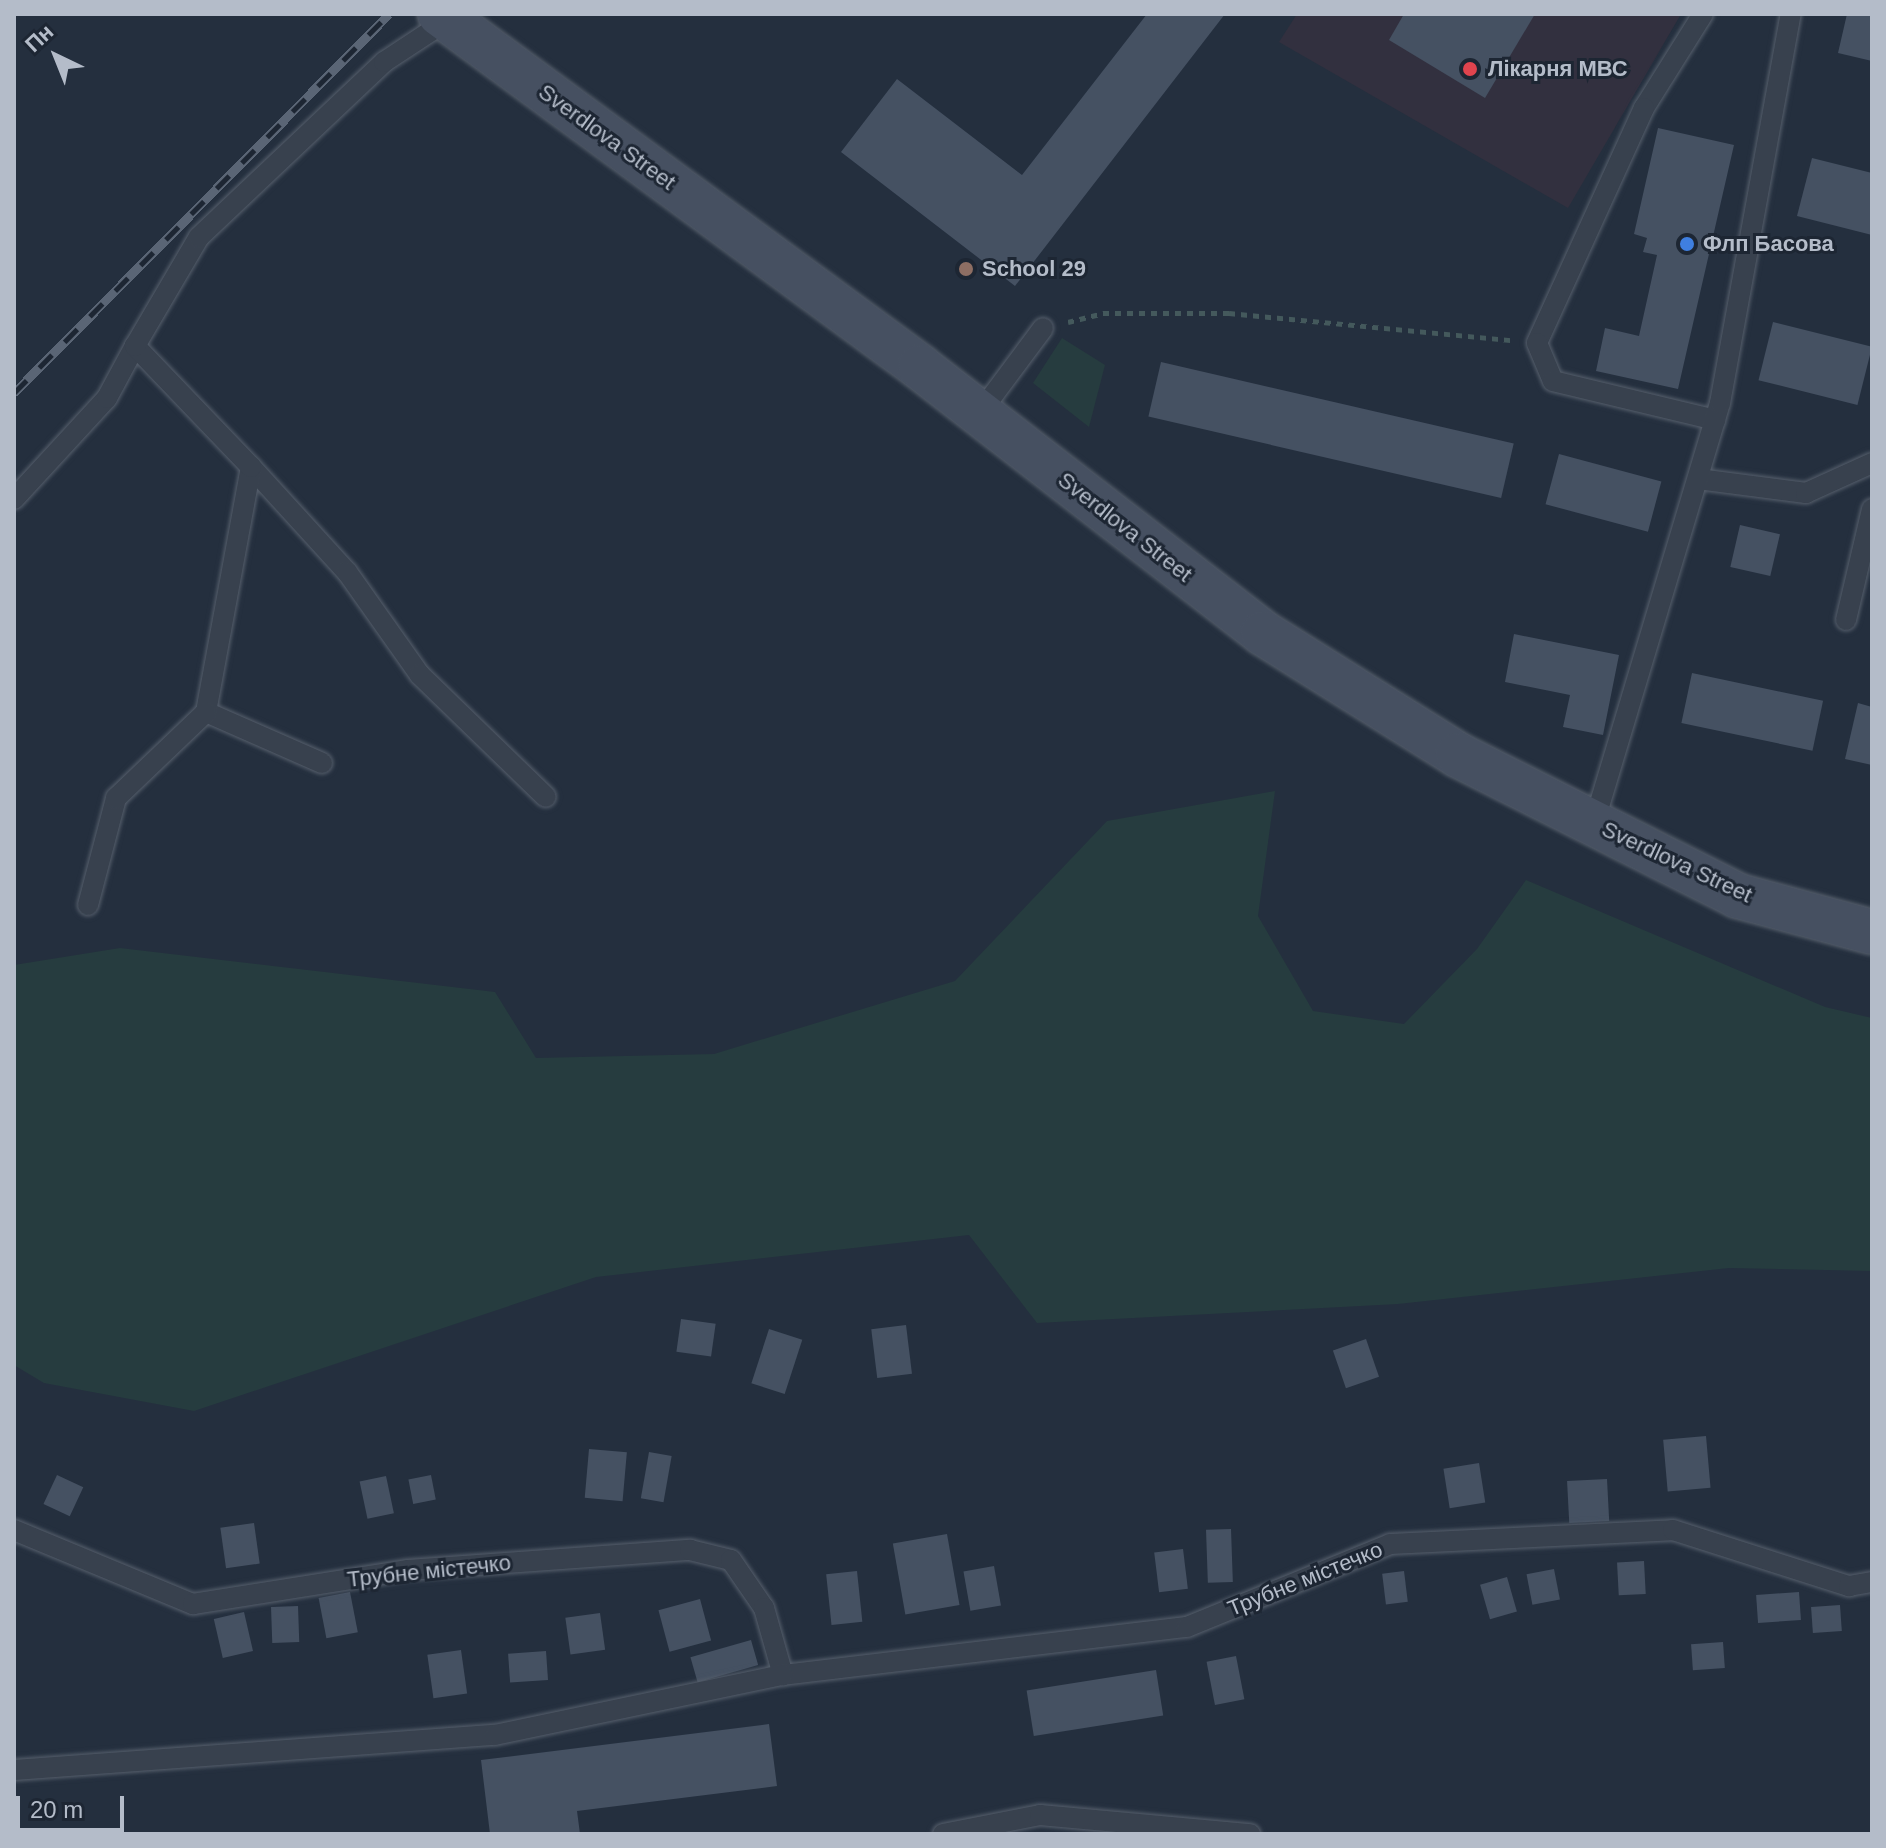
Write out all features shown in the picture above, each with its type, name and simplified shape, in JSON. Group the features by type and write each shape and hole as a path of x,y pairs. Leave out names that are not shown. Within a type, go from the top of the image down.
{"street":[{"name":"Sverdlova Street","path":"444,17 979,414 1263,633 1458,755 1738,896 1872,932"}],"lane":[{"path":"1703,14 1644,108 1537,343 1553,381 1715,420"},
{"path":"1594,823 1715,420 1791,14"},
{"path":"14,499 107,398 199,237 384,62 444,17"},
{"path":"979,414 1043,328"},
{"path":"135,346 347,572 420,675 546,797"},
{"path":"1698,479 1806,493 1872,463"},
{"path":"88,905 116,798 206,712 251,467"},
{"path":"1846,620 1872,509"},
{"path":"206,712 322,763"},
{"name":"Трубне містечко","path":"14,1530 193,1604 408,1570 690,1550 731,1560 764,1608 783,1675"},
{"name":"Трубне містечко","path":"14,1770 495,1735 783,1675 1187,1627 1390,1544 1673,1530 1849,1586 1872,1582"},
{"path":"943,1834 1042,1825 1250,1834"}],"path":[{"path":"1043,328 1103,313 1229,313 1537,343"}],"shaded area":[{"path":"1297,14 1681,14 1568,208 1279,42"}],"green space":[{"path":"1062,338 1105,365 1089,427 1033,383"},
{"path":"1275,791 1258,916 1313,1011 1404,1024 1477,949 1526,880 1825,1007 1872,1018 1872,1271 1729,1268 1398,1304 1037,1323 969,1235 596,1277 194,1411 44,1383 14,1365 14,965 120,948 495,992 536,1058 714,1054 955,981 1107,821"}],"building":[{"path":"1147,14 1225,14 1015,286 841,152 897,79 1022,175"},
{"name":"Лікарня МВС","path":"1404,14 1535,14 1485,98 1389,40"},
{"path":"1847,14 1872,14 1872,61 1838,53"},
{"path":"1658,128 1734,145 1678,389 1596,371 1605,328 1639,336 1657,255 1643,252 1647,238 1634,234"},
{"path":"1812,158 1872,173 1872,235 1797,216"},
{"path":"1773,322 1872,347 1857,405 1758,380"},
{"path":"1161,362 1514,443 1501,498 1148,417"},
{"path":"1559,454 1661,481 1648,532 1546,504"},
{"path":"1740,525 1780,534 1770,576 1730,567"},
{"path":"1514,634 1619,655 1603,735 1563,727 1570,695 1505,682"},
{"path":"1692,673 1823,701 1812,751 1681,723"},
{"path":"1858,703 1872,707 1872,765 1845,759"},
{"path":"681,1319 716,1324 711,1357 676,1352"},
{"path":"906,1325 912,1374 877,1378 871,1329"},
{"path":"769,1329 802,1340 785,1394 751,1383"},
{"path":"1366,1339 1379,1377 1346,1388 1333,1350"},
{"path":"1706,1436 1711,1488 1668,1492 1663,1440"},
{"path":"589,1449 627,1452 623,1501 585,1498"},
{"path":"649,1452 672,1456 663,1502 641,1498"},
{"path":"1479,1463 1485,1503 1450,1508 1443,1469"},
{"path":"57,1475 83,1487 70,1516 43,1504"},
{"path":"431,1475 436,1500 413,1504 408,1479"},
{"path":"386,1476 394,1513 367,1519 360,1482"},
{"path":"1607,1479 1609,1521 1569,1523 1567,1481"},
{"path":"254,1523 260,1564 226,1568 220,1528"},
{"path":"1231,1529 1233,1582 1208,1583 1206,1530"},
{"path":"947,1534 960,1605 905,1614 893,1544"},
{"path":"1183,1549 1188,1589 1159,1592 1154,1553"},
{"path":"1644,1561 1646,1594 1619,1595 1617,1562"},
{"path":"994,1566 1001,1605 970,1611 963,1571"},
{"path":"1554,1569 1560,1599 1532,1605 1527,1574"},
{"path":"857,1571 862,1622 832,1625 826,1574"},
{"path":"1404,1571 1408,1602 1386,1604 1382,1574"},
{"path":"1507,1577 1517,1612 1490,1619 1480,1585"},
{"path":"350,1592 358,1632 326,1638 319,1598"},
{"path":"1799,1592 1801,1620 1758,1623 1756,1595"},
{"path":"700,1599 711,1641 670,1652 658,1610"},
{"path":"1840,1605 1842,1631 1813,1633 1811,1607"},
{"path":"298,1606 299,1642 272,1643 271,1607"},
{"path":"244,1612 253,1651 223,1658 214,1619"},
{"path":"600,1613 605,1650 570,1655 565,1618"},
{"path":"751,1640 758,1665 698,1682 690,1657"},
{"path":"1723,1642 1725,1668 1693,1670 1691,1644"},
{"path":"461,1650 467,1694 433,1698 427,1655"},
{"path":"546,1651 548,1680 510,1683 508,1654"},
{"path":"1236,1656 1244,1699 1215,1705 1207,1662"},
{"path":"1156,1670 1163,1715 1034,1736 1027,1690"},
{"path":"769,1724 777,1786 577,1811 580,1834 490,1834 481,1760"}],"railway":[{"path":"14,393 389,14"}],"place":[{"name":"Лікарня МВС","path":"1470,69"},
{"name":"Флп Басова","path":"1687,244"},
{"name":"School 29","path":"966,269"}]}
